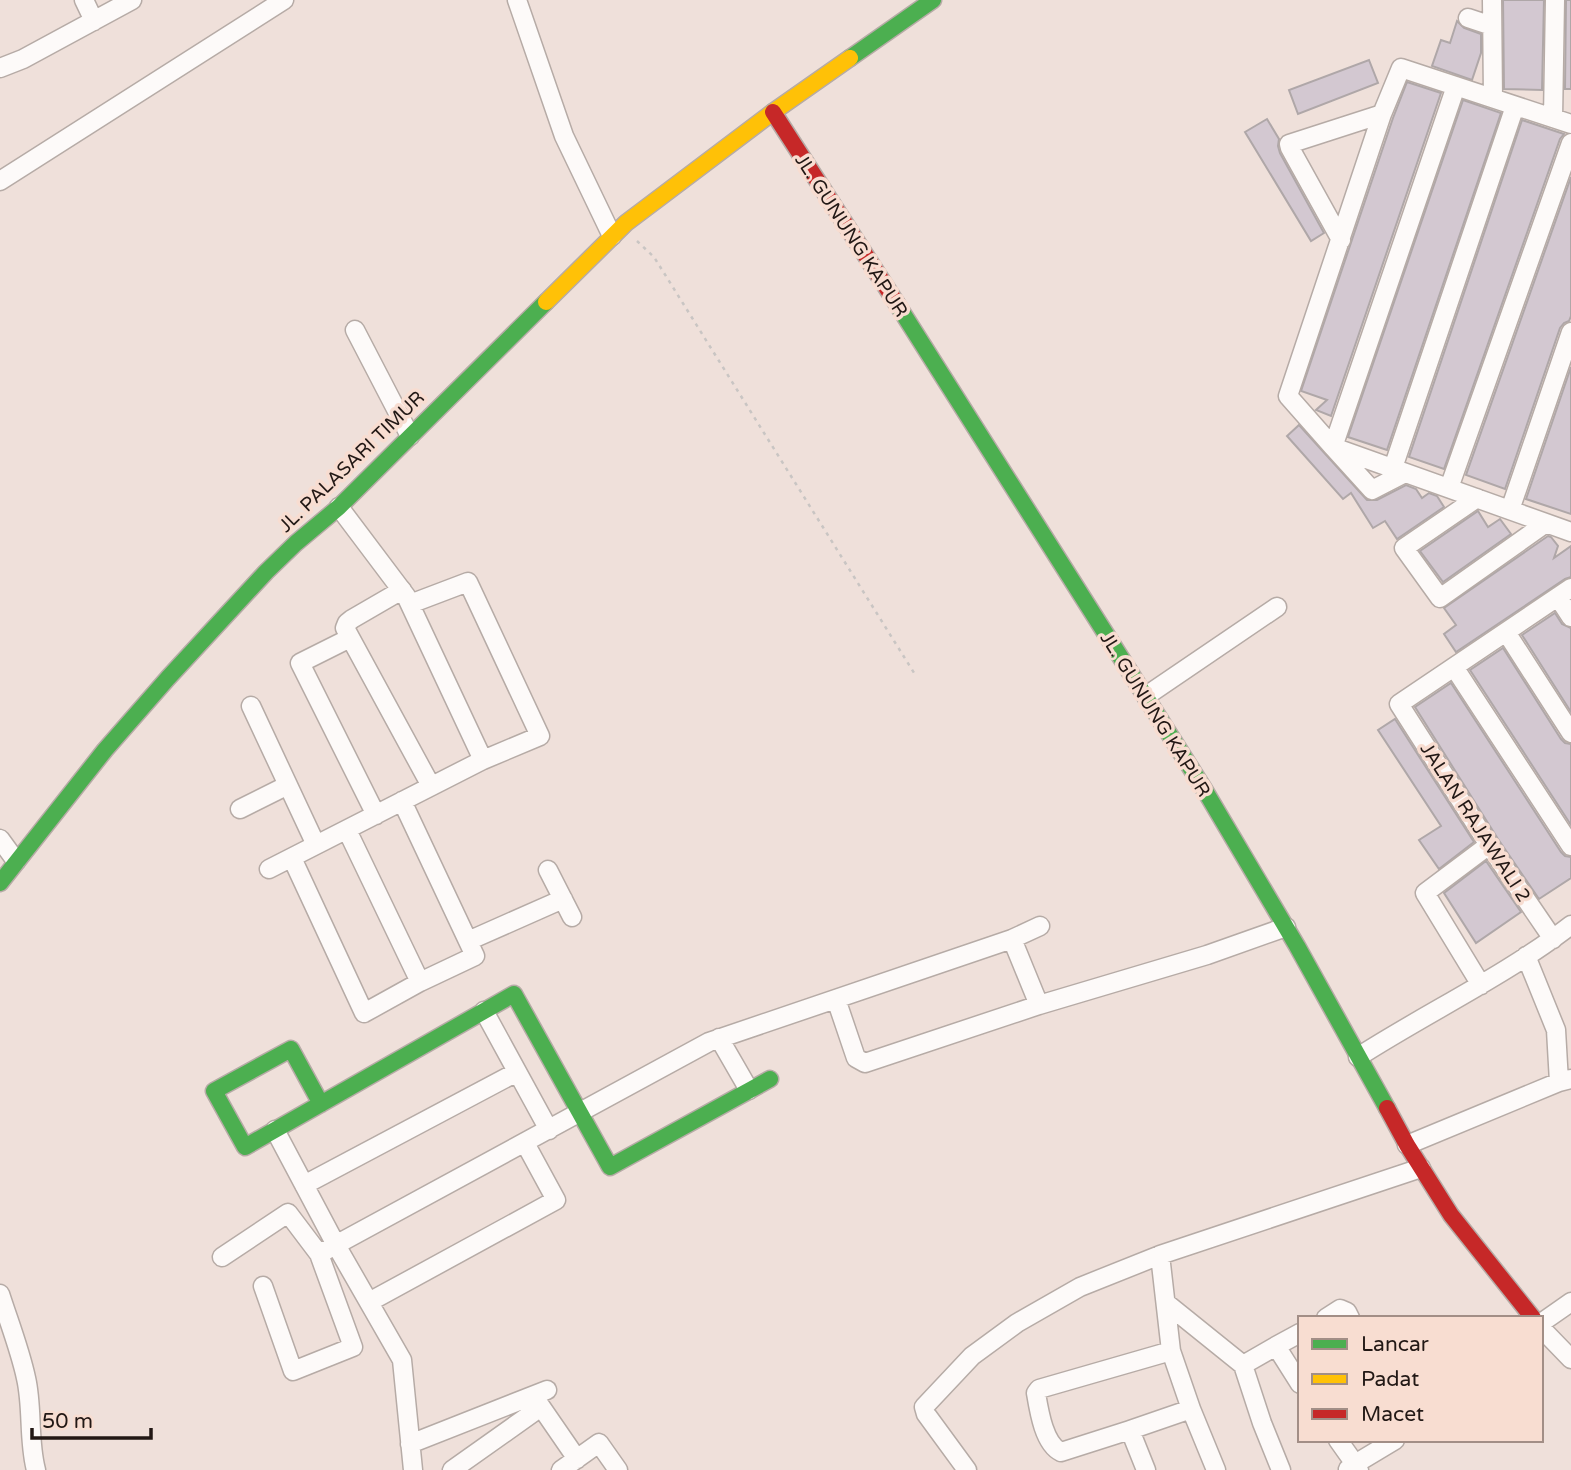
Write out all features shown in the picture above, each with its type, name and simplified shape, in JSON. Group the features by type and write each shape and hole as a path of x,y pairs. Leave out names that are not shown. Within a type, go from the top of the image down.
{"street":[{"path":"84,0 94,22"},
{"path":"0,68 23,60 132,0"},
{"path":"0,181 284,0"},
{"path":"517,0 564,136 617,232"},
{"name":"JL. PALASARI TIMUR","path":"0,883 105,750 224,616 296,543 339,507 617,232 773,112 933,0"},
{"path":"1492,0 1493,98"},
{"path":"1553,118 1555,0"},
{"path":"1468,18 1493,26"},
{"path":"1516,106 1399,470 1372,491 1288,396 1382,114 1401,68 1571,124"},
{"path":"1333,447 1456,86"},
{"name":"JL. GUNUNG KAPUR","path":"773,112 1204,789 1286,927 1407,1146 1451,1215 1531,1316"},
{"path":"1341,240 1289,144 1382,114"},
{"path":"1449,488 1571,143"},
{"path":"355,330 410,436"},
{"path":"1510,510 1571,332"},
{"path":"1333,447 1546,523 1570,529"},
{"path":"1477,498 1404,548 1440,598 1546,523"},
{"path":"339,507 406,597 483,760"},
{"path":"269,870 483,760 540,736 468,582 406,597 347,623 345,628 431,786"},
{"path":"1571,617 1565,592 1454,667 1571,846"},
{"path":"1146,696 1277,607"},
{"path":"1506,632 1571,733"},
{"path":"350,638 300,663 376,815"},
{"name":"JALAN RAJAWALI 2","path":"1454,667 1399,704 1553,939"},
{"path":"251,706 316,845"},
{"path":"240,809 288,785"},
{"path":"292,858 364,1013 475,956 402,801"},
{"path":"346,830 420,982"},
{"path":"0,839 16,861"},
{"path":"1481,985 1425,893 1489,845"},
{"path":"548,870 572,917"},
{"path":"468,941 563,899"},
{"path":"1358,1057 1481,985 1571,925"},
{"path":"319,1254 719,1038 1012,939 1040,926"},
{"path":"836,999 856,1058 865,1063 1039,1005 1207,955 1286,927"},
{"path":"1012,939 1039,1005"},
{"path":"1407,1146 1565,1081 1556,1030 1526,956"},
{"path":"321,1104 291,1049 214,1091 245,1147 321,1104 514,994 610,1167 770,1079"},
{"path":"484,1011 549,1129"},
{"path":"719,1038 750,1090"},
{"path":"304,1185 517,1072"},
{"path":"275,1130 336,1245 402,1360 413,1470"},
{"path":"369,1302 556,1200 525,1143"},
{"path":"967,1470 926,1414 924,1407 972,1356 1017,1323 1080,1287 1160,1255 1421,1168"},
{"path":"222,1257 288,1213 319,1254 353,1347 293,1371 263,1286"},
{"path":"1160,1255 1171,1351 1216,1470"},
{"path":"0,1294 26,1378 29,1429 36,1470"},
{"path":"1543,1323 1571,1302"},
{"path":"1166,1303 1242,1364 1281,1470"},
{"path":"1329,1316 1340,1309 1349,1316"},
{"path":"1242,1364 1298,1334"},
{"path":"1276,1346 1298,1381"},
{"path":"1549,1346 1571,1359"},
{"path":"1171,1351 1039,1389 1036,1395 1047,1437 1056,1450 1061,1452 1191,1409"},
{"path":"411,1444 541,1397"},
{"path":"541,1397 577,1459"},
{"path":"453,1470 541,1397"},
{"path":"1130,1430 1146,1470"},
{"path":"1339,1442 1353,1468 1392,1442"},
{"path":"561,1470 599,1443 618,1470"}],"path":[{"path":"617,232 654,257 916,676"}],"building":[{"path":"1503,0 1544,0 1542,90 1504,89"},
{"path":"1566,0 1571,0 1571,89 1565,89"},
{"path":"1457,21 1464,28 1481,34 1481,53 1472,80 1432,66 1441,40 1450,43"},
{"path":"1369,60 1378,83 1298,114 1289,90"},
{"path":"1407,82 1441,93 1331,416 1316,410 1327,400 1301,391"},
{"path":"1463,100 1501,113 1387,450 1348,437"},
{"path":"1267,119 1279,139 1280,153 1324,233 1311,241 1245,132"},
{"path":"1522,120 1564,134 1444,469 1409,457"},
{"path":"1571,177 1571,316 1560,328 1505,489 1466,475"},
{"path":"1571,367 1571,514 1526,499"},
{"path":"1299,425 1367,500 1377,500 1406,485 1416,489 1422,498 1429,493 1437,496 1444,507 1397,539 1385,521 1373,528 1351,493 1343,499 1287,436"},
{"path":"1478,511 1488,527 1500,519 1511,534 1443,582 1420,551"},
{"path":"1548,536 1558,546 1554,558 1571,546 1571,577 1456,652 1444,634 1456,625 1444,608"},
{"path":"1555,613 1562,624 1571,628 1571,712 1522,635"},
{"path":"1503,648 1561,739 1571,744 1571,825 1470,670"},
{"path":"1451,683 1561,852 1571,857 1571,878 1539,899 1415,707"},
{"path":"1395,719 1474,842 1439,869 1419,840 1441,826 1378,730"},
{"path":"1486,861 1521,912 1476,943 1444,893"}],"traffic: fast":[{"path":"850,58 933,0"},
{"path":"0,883 105,750 266,572 339,507 546,302"},
{"path":"897,304 1204,789 1297,946 1387,1108"},
{"path":"321,1104 291,1049 214,1091 245,1147 346,1090 514,994 610,1167 770,1079"}],"traffic: slow":[{"path":"546,302 626,223 773,112 850,58"}],"traffic: jam":[{"path":"773,112 897,304"},
{"path":"1387,1108 1451,1215 1531,1316"}]}
